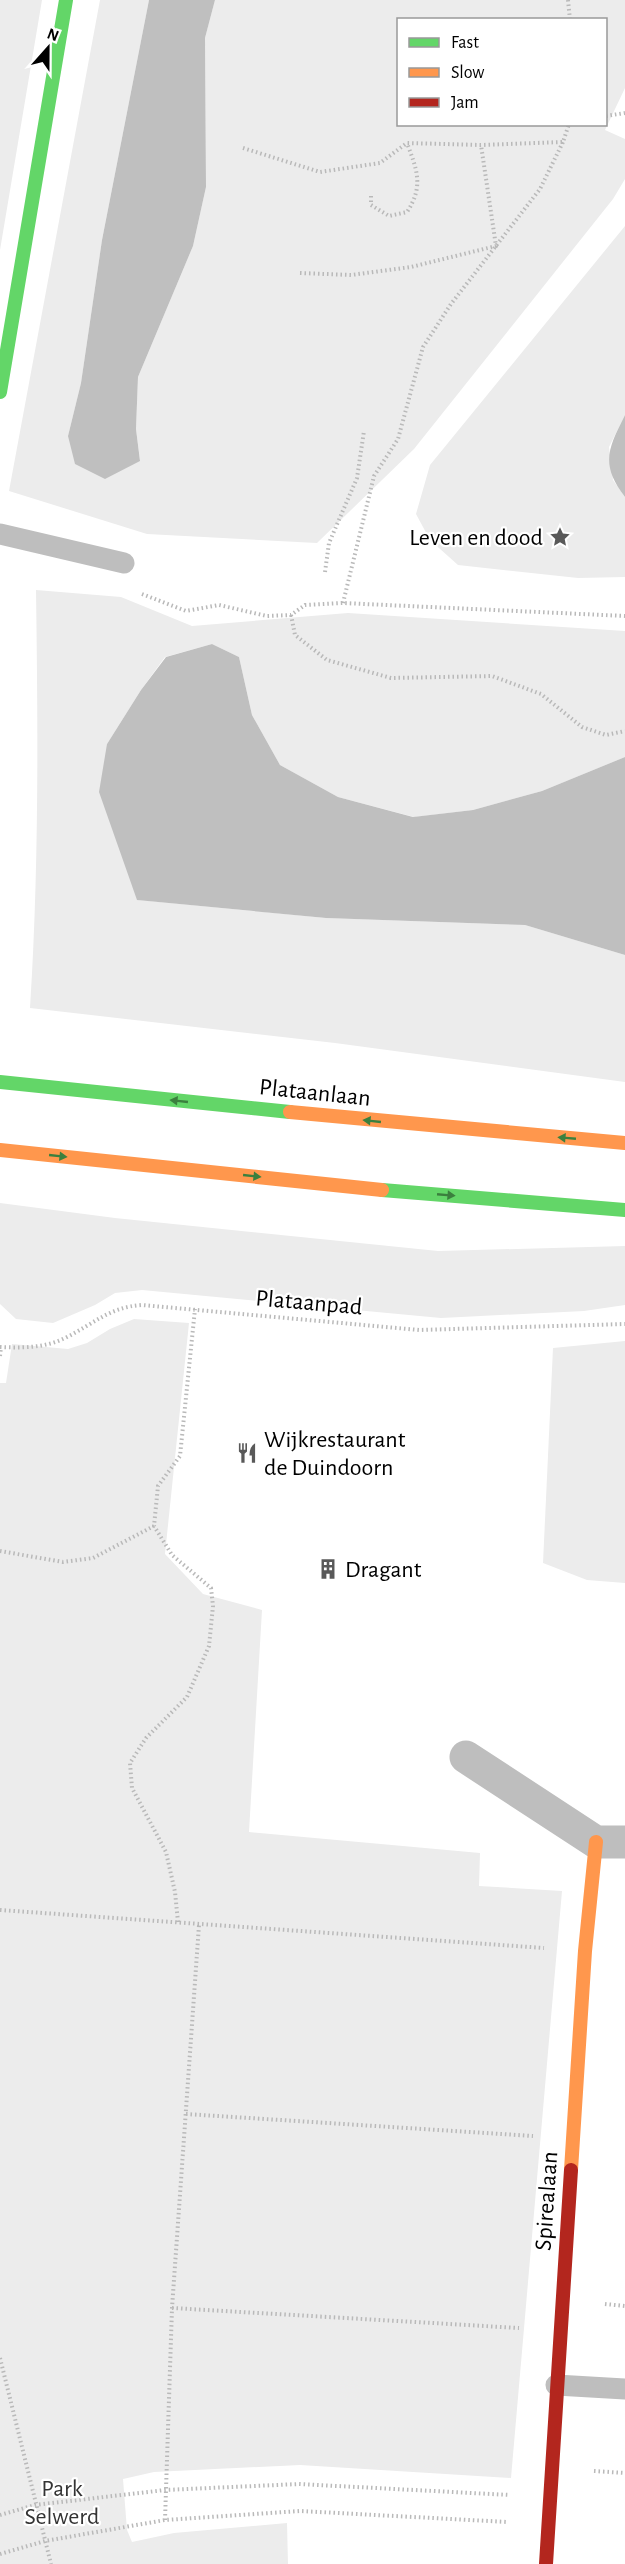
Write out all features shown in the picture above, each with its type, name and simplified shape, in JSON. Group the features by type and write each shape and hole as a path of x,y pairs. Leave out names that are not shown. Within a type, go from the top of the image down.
{"main road":[{"path":"0,392 66,0"},
{"name":"Plataanlaan","path":"0,1082 390,1123 625,1143"},
{"path":"0,1150 380,1190 625,1210"},
{"name":"Spirealaan","path":"546,2564 585,1951 610,1842"}],"street":[{"path":"466,1757 610,1842"}],"lane":[{"path":"0,534 124,563"},
{"path":"556,2385 625,2389"}],"path":[{"path":"568,0 570,18"},
{"path":"607,116 625,113"},
{"path":"343,603 374,476 398,439 423,347 452,304 540,189 568,126"},
{"path":"243,148 320,172 380,163 407,143 481,145 562,142"},
{"path":"371,196 371,205 389,216 407,212 416,198 417,172 407,143"},
{"path":"481,145 496,246"},
{"path":"300,273 351,275 411,267 496,246"},
{"path":"326,572 329,543 357,478 363,431"},
{"path":"102,558 134,591 186,611 219,605 267,616 291,615 305,604 343,603 625,616"},
{"path":"291,615 295,635 327,660 391,678 492,676 541,694 582,727 606,735 625,731"},
{"name":"Plataanpad","path":"1,1347 36,1346 63,1339 117,1308 142,1305 419,1330 625,1324"},
{"path":"178,1922 175,1892 166,1852 132,1788 130,1763 146,1738 187,1697 209,1646 213,1606 211,1588 172,1555 154,1526 158,1486 180,1456 195,1309"},
{"path":"0,1356 1,1347"},
{"path":"0,1551 63,1562 93,1558 154,1526"},
{"path":"0,1910 585,1951"},
{"path":"165,2520 172,2308 199,1925"},
{"path":"186,2114 573,2139"},
{"path":"172,2308 560,2331"},
{"path":"0,2358 51,2564"},
{"path":"0,2515 35,2505 165,2490 299,2484 549,2497"},
{"path":"0,2554 45,2541 165,2520 300,2511 548,2524"}],"green space":[{"path":"0,0 42,0 0,250"},
{"path":"100,0 149,0 102,240 81,383 68,436 140,460 136,429 138,377 193,246 206,187 205,38 215,0 625,0 625,88 607,126 607,18 397,18 397,126 607,126 605,130 625,139 625,179 613,199 414,449 317,543 147,534 9,491"},
{"path":"625,226 625,415 609,447 613,480 625,497 625,577 578,578 458,565 430,540 416,514 430,465"},
{"path":"36,590 121,597 192,626 348,613 625,631 625,757 542,791 473,810 414,817 338,797 280,765 252,715 239,657 212,644 165,657 107,744 138,900 326,918 525,925 625,955 625,1082 335,1043 30,1008 36,851"},
{"path":"0,1203 115,1218 438,1251 625,1246 625,1305 584,1311 441,1318 142,1290 115,1293 95,1305 53,1323 16,1319 0,1304"},
{"name":"Park Selwerd","path":"134,1319 189,1323 165,1554 203,1594 262,1610 249,1832 480,1853 479,1886 562,1891 511,2478 300,2465 154,2472 123,2479 127,2530 132,2542 174,2533 287,2523 288,2564 0,2564 0,1383 6,1383 12,1344 68,1349 87,1343 110,1329"},
{"path":"625,1341 625,1583 587,1580 543,1563 553,1348"}],"shaded area":[{"path":"149,0 215,0 205,38 206,187 193,246 138,377 136,429 140,461 105,479 75,464 68,436 81,383 102,240"},
{"path":"625,415 625,497 612,475 609,456 614,438"},
{"path":"212,644 239,657 252,715 280,765 338,797 413,817 473,810 542,791 625,757 625,955 525,925 326,918 137,900 99,792 107,744 141,690 166,657"}],"traffic: fast":[{"path":"0,392 66,0"},
{"path":"0,1082 290,1112"},
{"path":"382,1190 625,1210"}],"traffic: slow":[{"path":"290,1112 625,1143"},
{"path":"0,1150 382,1190"},
{"path":"571,2170 585,1951 596,1842"}],"traffic: jam":[{"path":"546,2564 571,2170"}],"place":[{"name":"Leven en dood","path":"560,537"},
{"name":"Wijkrestaurant de Duindoorn","path":"247,1453"},
{"name":"Dragant","path":"328,1569"}]}
